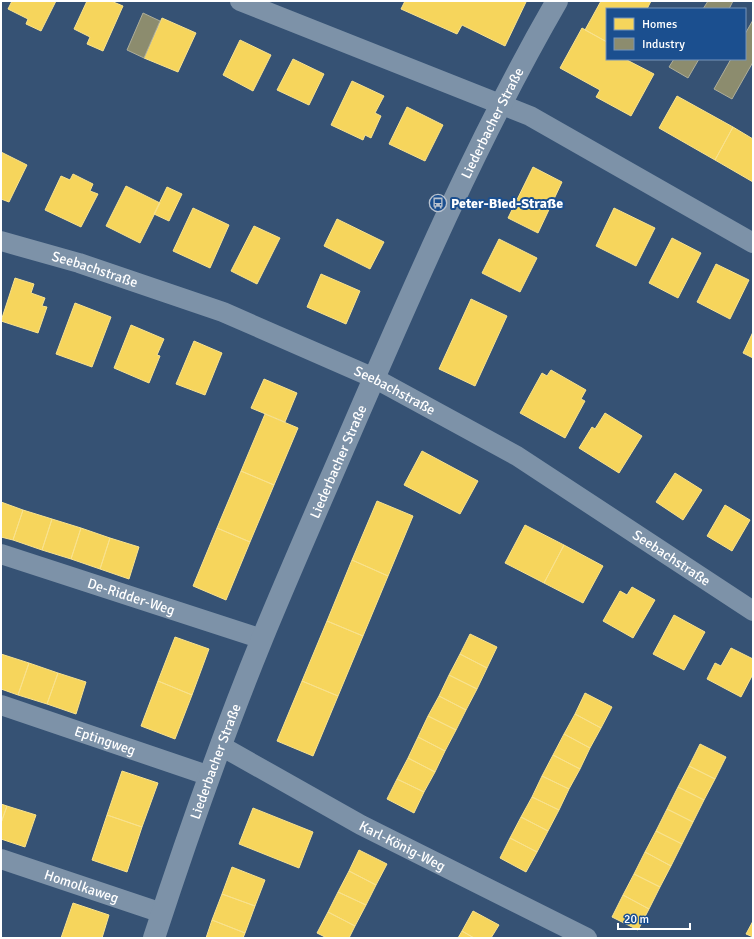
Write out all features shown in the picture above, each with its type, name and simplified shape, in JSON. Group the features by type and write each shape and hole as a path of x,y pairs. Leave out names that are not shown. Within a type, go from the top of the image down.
{"street":[{"path":"240,1 530,116 753,243"},
{"name":"Liederbacher Straße","path":"154,938 210,776 262,639 374,378 500,104 557,1"},
{"name":"Seebachstraße","path":"1,241 79,263 223,312 374,378 516,456 753,611"},
{"name":"De-Ridder-Weg","path":"1,554 262,639"},
{"name":"Eptingweg","path":"1,705 210,776"},
{"name":"Karl-König-Weg","path":"221,746 361,825 586,938"},
{"name":"Homolkaweg","path":"1,859 162,913"}],"building: Homes":[{"path":"12,1 56,1 41,31 26,24 28,19 8,9"},
{"path":"87,1 111,1 123,6 103,51 87,44 90,37 74,29"},
{"path":"405,1 526,2 505,46 462,25 457,34 401,9"},
{"path":"601,1 651,1 648,8 606,8 606,41 585,30"},
{"path":"162,18 196,33 178,72 144,58"},
{"path":"582,28 606,41 606,60 627,60 654,74 631,116 596,97 600,90 560,68"},
{"path":"240,40 271,55 253,91 223,75"},
{"path":"293,59 324,74 309,105 277,90"},
{"path":"352,81 384,96 375,113 381,116 371,138 365,135 363,140 331,125"},
{"path":"677,96 733,127 715,160 659,128"},
{"path":"407,107 443,125 425,161 389,144"},
{"path":"733,127 753,139 753,182 715,160"},
{"path":"1,152 27,165 9,202 1,199"},
{"path":"533,167 562,182 538,233 508,218"},
{"path":"73,174 93,184 90,191 98,194 81,227 45,210 61,176 70,180"},
{"path":"126,186 160,203 140,243 106,226"},
{"path":"167,187 182,194 169,221 154,214"},
{"path":"193,208 229,225 210,268 173,251"},
{"path":"614,208 655,228 636,266 596,246"},
{"path":"337,219 384,242 370,269 324,246"},
{"path":"254,226 280,238 257,284 231,271"},
{"path":"672,238 701,253 678,298 649,283"},
{"path":"499,239 537,258 520,292 482,273"},
{"path":"716,264 749,280 730,319 697,302"},
{"path":"321,274 360,291 346,324 307,307"},
{"path":"15,278 34,284 31,293 45,298 42,306 47,307 38,333 1,321"},
{"path":"471,299 507,316 475,386 439,369"},
{"path":"75,303 111,317 92,367 56,354"},
{"path":"131,325 164,339 157,355 160,356 149,383 114,368"},
{"path":"753,332 753,358 743,353"},
{"path":"194,341 222,353 205,395 176,384"},
{"path":"551,370 586,390 581,399 585,401 565,438 520,413 542,373 547,376"},
{"path":"264,379 297,393 285,422 251,408"},
{"path":"605,413 642,436 619,473 579,448 592,427 595,429"},
{"path":"265,414 298,428 274,485 241,471"},
{"path":"422,451 478,481 460,514 404,485"},
{"path":"241,471 274,485 250,542 217,528"},
{"path":"675,473 702,490 683,520 656,502"},
{"path":"377,501 413,516 388,576 352,560"},
{"path":"1,502 23,510 13,540 1,537"},
{"path":"725,505 750,520 732,551 707,536"},
{"path":"23,510 52,519 42,550 13,540"},
{"path":"52,519 81,528 71,559 42,550"},
{"path":"525,525 564,545 544,583 505,563"},
{"path":"81,528 110,538 100,569 71,559"},
{"path":"217,528 250,542 226,600 193,586"},
{"path":"110,538 139,547 129,579 100,569"},
{"path":"564,545 603,566 583,603 544,583"},
{"path":"352,560 388,576 363,636 327,621"},
{"path":"632,587 655,600 633,638 603,621 620,591 627,595"},
{"path":"674,615 705,632 684,670 653,654"},
{"path":"327,621 363,636 338,696 302,681"},
{"path":"470,634 497,647 487,668 460,654"},
{"path":"175,637 209,649 192,695 158,681"},
{"path":"731,648 753,659 753,674 741,697 707,679 715,663 721,666"},
{"path":"1,654 29,663 18,695 1,689"},
{"path":"460,654 487,668 477,689 449,675"},
{"path":"29,663 58,673 47,704 18,695"},
{"path":"58,673 86,682 76,714 47,704"},
{"path":"449,675 477,689 466,710 439,696"},
{"path":"158,681 192,695 175,739 141,726"},
{"path":"302,681 338,696 313,756 277,741"},
{"path":"585,693 612,707 601,728 575,714"},
{"path":"439,696 466,710 456,730 428,716"},
{"path":"575,714 601,728 590,748 564,734"},
{"path":"428,716 456,730 445,751 418,737"},
{"path":"564,734 590,748 580,769 553,755"},
{"path":"418,737 445,751 435,772 408,758"},
{"path":"700,744 726,757 715,779 689,766"},
{"path":"553,755 580,769 569,789 542,776"},
{"path":"408,758 435,772 424,792 397,779"},
{"path":"689,766 715,779 704,800 678,787"},
{"path":"122,771 158,783 142,827 107,815"},
{"path":"542,776 569,789 559,810 532,797"},
{"path":"397,779 424,792 414,813 387,799"},
{"path":"678,787 704,800 693,822 667,809"},
{"path":"532,797 559,810 548,831 521,817"},
{"path":"1,804 7,806 1,823"},
{"path":"7,806 36,815 25,847 1,839 1,823"},
{"path":"253,808 313,832 299,868 239,844"},
{"path":"667,809 693,822 682,844 656,831"},
{"path":"107,815 142,827 127,872 92,860"},
{"path":"521,817 548,831 537,852 510,838"},
{"path":"656,831 682,844 671,866 645,852"},
{"path":"510,838 537,852 526,872 500,858"},
{"path":"359,850 387,864 376,885 349,871"},
{"path":"645,852 671,866 660,887 634,874"},
{"path":"232,867 265,880 255,906 222,894"},
{"path":"349,871 376,885 366,905 338,892"},
{"path":"634,874 660,887 649,909 623,895"},
{"path":"338,892 366,905 355,926 328,912"},
{"path":"222,894 255,906 245,933 212,920"},
{"path":"623,895 649,909 638,930 612,917"},
{"path":"73,903 109,915 102,938 61,938"},
{"path":"473,911 499,925 491,938 474,938 462,931"},
{"path":"328,912 355,926 349,938 327,938 317,933"},
{"path":"212,920 245,933 243,938 206,938"},
{"path":"753,921 753,937 746,934"},
{"path":"462,931 474,938 458,938"}],"building: Industry":[{"path":"708,1 733,1 730,8 704,8"},
{"path":"143,13 160,21 144,58 127,50"},
{"path":"753,20 753,62 732,99 714,89 730,60 746,60 746,32"},
{"path":"673,60 698,60 688,78 669,67"}],"place":[{"name":"Peter-Bied-Straße","path":"438,203"}]}
